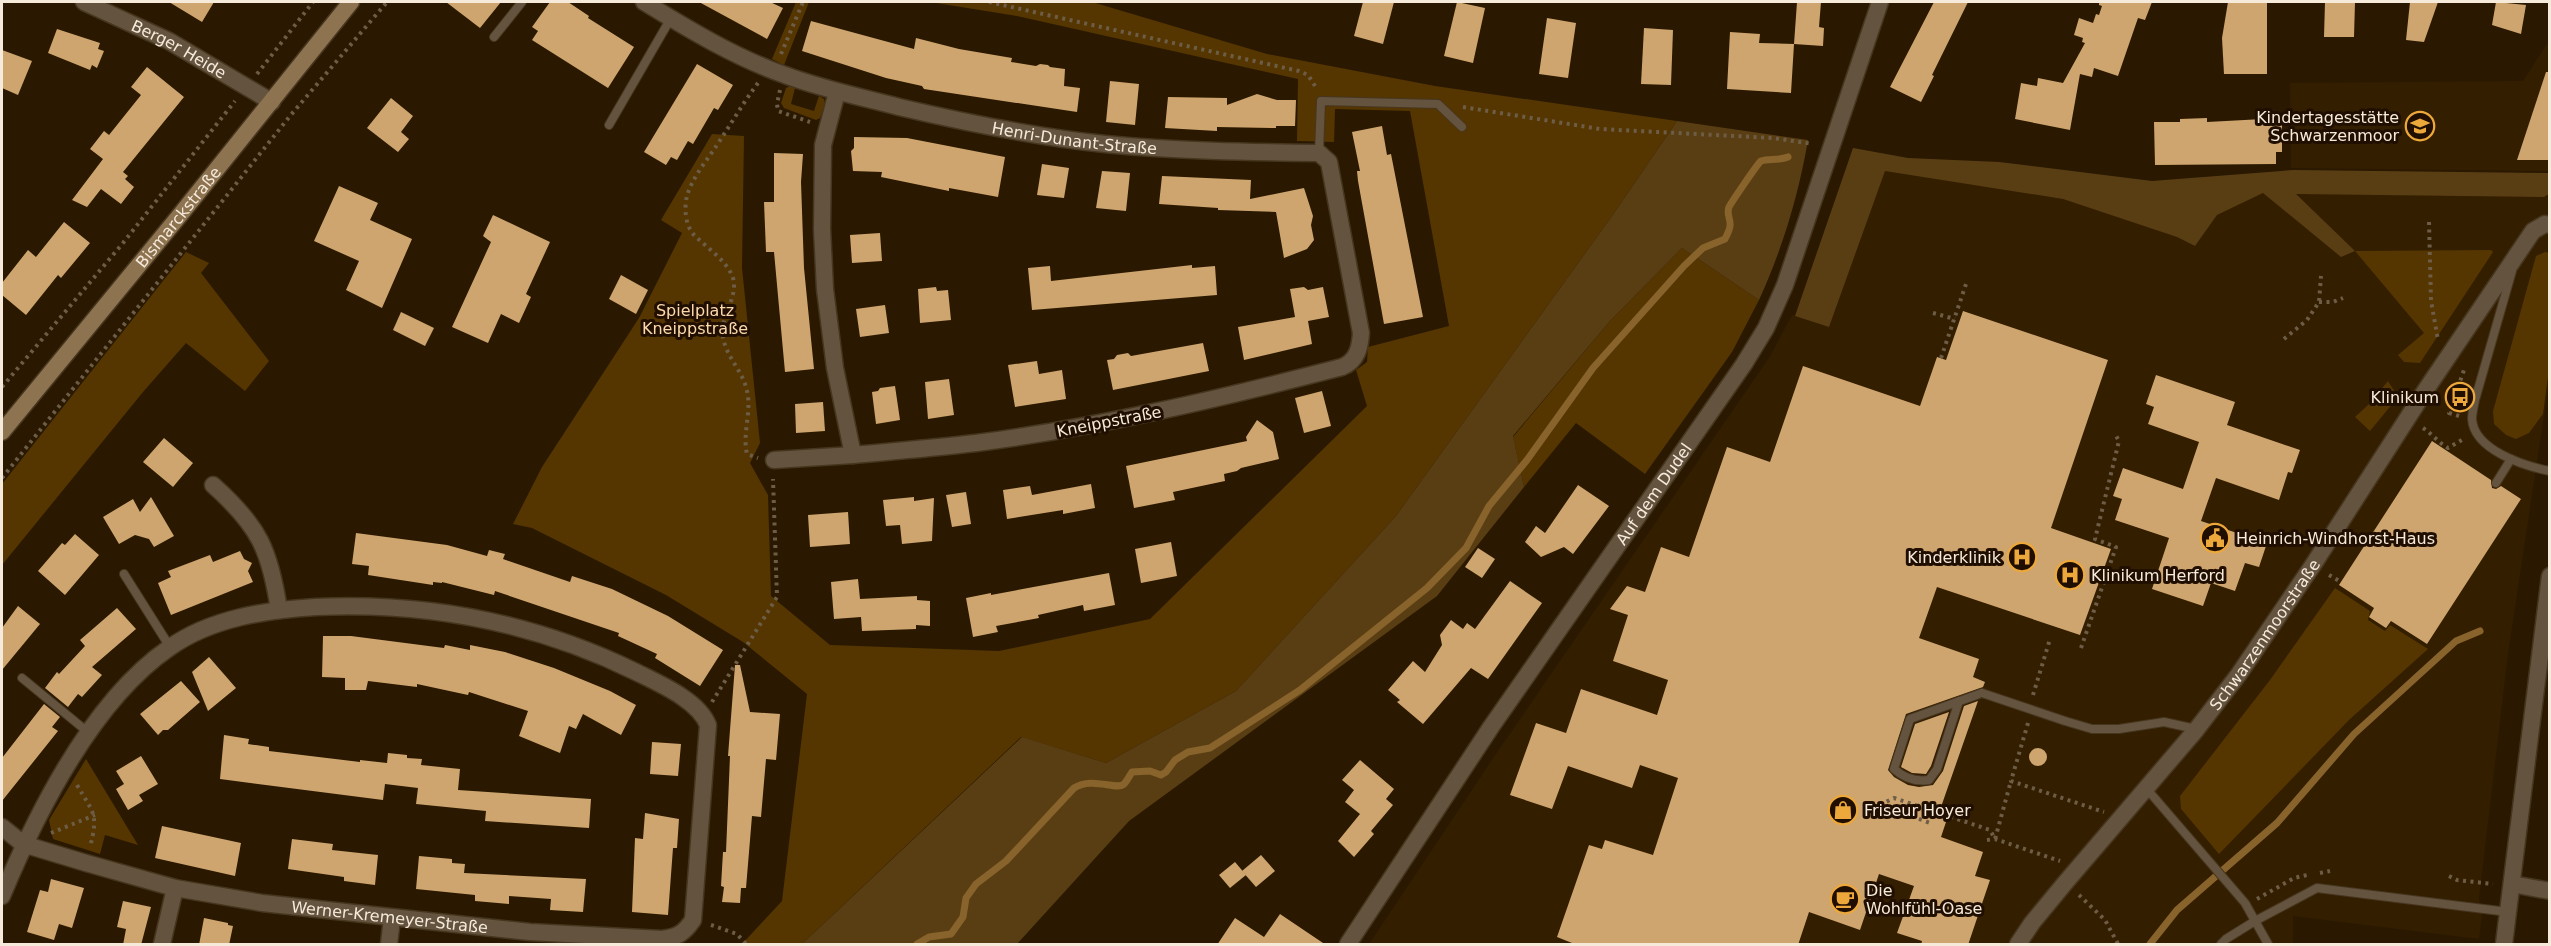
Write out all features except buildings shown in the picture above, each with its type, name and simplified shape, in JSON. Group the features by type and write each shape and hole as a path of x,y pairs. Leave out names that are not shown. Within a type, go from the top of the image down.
{"main road":[{"name":"Bismarckstraße","path":"2,432 351,2"}],"street":[{"name":"Berger Heide","path":"84,2 169,41 272,102"},
{"name":"Henri-Dunant-Straße","path":"644,2 778,73 837,92 938,116 1025,133 1104,144 1179,150 1319,153"},
{"name":"Auf dem Dudel","path":"1348,945 1497,719 1744,364 1766,328 1785,285 1880,2"},
{"path":"837,92 826,127 823,146 822,229 825,289 836,368 853,455"},
{"name":"Kneippstraße","path":"774,460 975,443 1101,423 1235,395 1351,364 1360,346 1361,333 1329,162 1319,153"},
{"name":"Schwarzenmoorstraße","path":"2018,945 2032,923 2196,730 2239,674 2534,231 2545,224 2550,225"},
{"path":"213,484 238,507 253,525 267,551 279,610"},
{"path":"2504,945 2550,576"},
{"path":"2,896 38,813 66,766 89,733 138,673 170,647 226,621 279,610 351,606 402,608 456,614 498,622 554,639 612,660 653,681 704,715 708,725 693,920"},
{"path":"2,827 24,844"},
{"name":"Werner-Kremeyer-Straße","path":"24,844 175,888 262,903 392,918 530,932 662,939 677,937 693,920"},
{"path":"2512,884 2550,891"},
{"path":"162,945 175,888"},
{"path":"389,945 392,918"}],"lane":[{"path":"494,37 522,2"},
{"path":"609,125 671,18"},
{"path":"1319,153 1321,101 1438,104 1462,127"},
{"path":"2517,257 2475,400 2472,420 2479,436 2491,449 2511,459 2550,471"},
{"path":"2496,483 2511,459"},
{"path":"124,574 170,647"},
{"path":"22,678 89,733"},
{"path":"1959,701 1937,769 1929,780 1921,781 1901,776 1894,769 1910,718 1982,693 2092,729 2120,729 2163,722 2196,730"},
{"path":"2146,788 2170,813 2235,891 2256,921 2268,945"},
{"path":"2221,945 2226,939 2256,921 2317,888 2508,912"}],"path":[{"path":"2,387 123,243 314,2"},
{"path":"2,478 290,116 387,2"},
{"path":"803,2 778,73 778,111 826,127"},
{"path":"989,2 1299,71 1308,75 1321,101"},
{"path":"704,715 777,597 774,460 747,454 743,439 748,413 748,391 740,370 728,352 723,335 725,316 733,297 734,282 727,266 691,232 685,215 687,195 741,106 778,73"},
{"path":"1438,104 1600,129 1773,138 1832,147"},
{"path":"2429,222 2431,301 2438,340 2452,351"},
{"path":"2284,339 2307,320 2319,302 2321,276"},
{"path":"1941,358 1967,281"},
{"path":"2319,302 2333,303 2343,298"},
{"path":"1933,313 1954,319"},
{"path":"2081,648 2116,547 2095,539 2119,441 2115,434"},
{"path":"2434,439 2448,448 2461,439 2479,436"},
{"path":"2031,704 2050,639"},
{"path":"1995,839 2030,713"},
{"path":"66,766 95,815 96,825 86,863"},
{"path":"2011,781 2121,818"},
{"path":"1933,824 1879,806 1894,798 1990,830 1995,839"},
{"path":"24,844 95,815"},
{"path":"1987,840 1995,839 2078,867"},
{"path":"2450,876 2457,880 2486,885 2512,884"},
{"path":"2258,898 2276,887"},
{"path":"2084,898 2105,920 2118,945"},
{"path":"693,920 737,934 746,945"}],"shaded area":[{"name":"Kindertagesstätte Schwarzenmoor","path":"2549,35 2549,171 2291,168 2290,83 2523,81 2547,44"},
{"path":"1677,121 1808,140 1789,222 1759,300 1682,248 1610,321 1513,436 1524,487 1437,596 1129,821 1017,944 802,944 1022,737 1106,763 1236,691 1396,516 1612,216"},
{"path":"1853,148 1908,158 1999,162 2152,181 2293,170 2549,173 2549,194 2544,197 2296,194 2355,251 2341,257 2263,193 2217,215 2195,246 2177,237 2063,199 1885,171 1829,327 1795,316"},
{"name":"Klinikum Herford","path":"1884,170 2063,199 2177,237 2195,246 2217,215 2263,193 2544,197 2549,194 2549,382 2508,654 2479,898 2482,915 2479,939 2293,916 2293,944 1369,944 1498,751 1769,358 1792,315 1829,327"}],"green space":[{"path":"796,2 809,2 784,65 772,59"},
{"name":"Spielplatz Kneippstraße","path":"930,2 1092,2 1267,54 1435,86 1677,121 1612,216 1396,516 1236,691 1106,763 1021,737 802,944 742,944 782,901 807,694 743,642 666,595 532,528 513,524 542,467 639,318 682,233 661,220 712,134 744,136 742,268 760,443 750,463 768,495 771,596 830,645 999,651 1150,619 1367,406 1356,370 1367,362 1368,347 1449,326 1410,111 1335,109 1334,142 1297,141 1298,79 1017,16"},
{"path":"790,86 795,88 791,104 814,111 819,96 824,99 825,104 820,118 816,120 784,108 781,103 786,88"},
{"path":"1682,248 1759,300 1732,352 1645,474 1576,423 1524,487 1513,437 1610,321"},
{"path":"2491,250 2493,252 2420,363 2404,362 2398,355 2424,333 2355,251"},
{"path":"186,252 209,263 201,273 269,361 245,391 186,343 143,392 2,565 2,484"},
{"path":"2545,252 2550,253 2550,361 2543,414 2529,433 2516,439 2506,435 2494,424 2493,411 2536,256"},
{"path":"2388,381 2398,397 2370,431 2355,417"},
{"path":"2335,588 2370,611 2368,620 2385,631 2390,625 2428,649 2349,720 2219,854 2181,809 2180,796 2270,680"},
{"path":"86,759 138,845 105,835 100,854 53,839 49,820"}],"waterway":[{"path":"917,944 929,937 951,934 963,917 966,898 976,884 1006,861 1074,788 1088,783 1121,786 1132,772 1150,771 1161,775 1175,760 1188,752 1210,748 1300,690 1427,588 1466,548 1489,506 1527,460 1593,368 1684,266 1703,248 1725,239 1730,227 1729,207 1759,163 1764,160 1788,157"},
{"path":"2150,944 2177,910 2277,823 2354,734 2456,641 2480,631"}],"place":[{"name":"Kindertagesstätte Schwarzenmoor","path":"2420,126"},
{"name":"Klinikum","path":"2460,397"},
{"name":"Heinrich-Windhorst-Haus","path":"2215,538"},
{"name":"Kinderklinik","path":"2022,557"},
{"name":"Klinikum Herford","path":"2070,575"},
{"name":"Friseur Hoyer","path":"1843,810"},
{"name":"Die Wohlfühl-Oase","path":"1845,899"}]}
